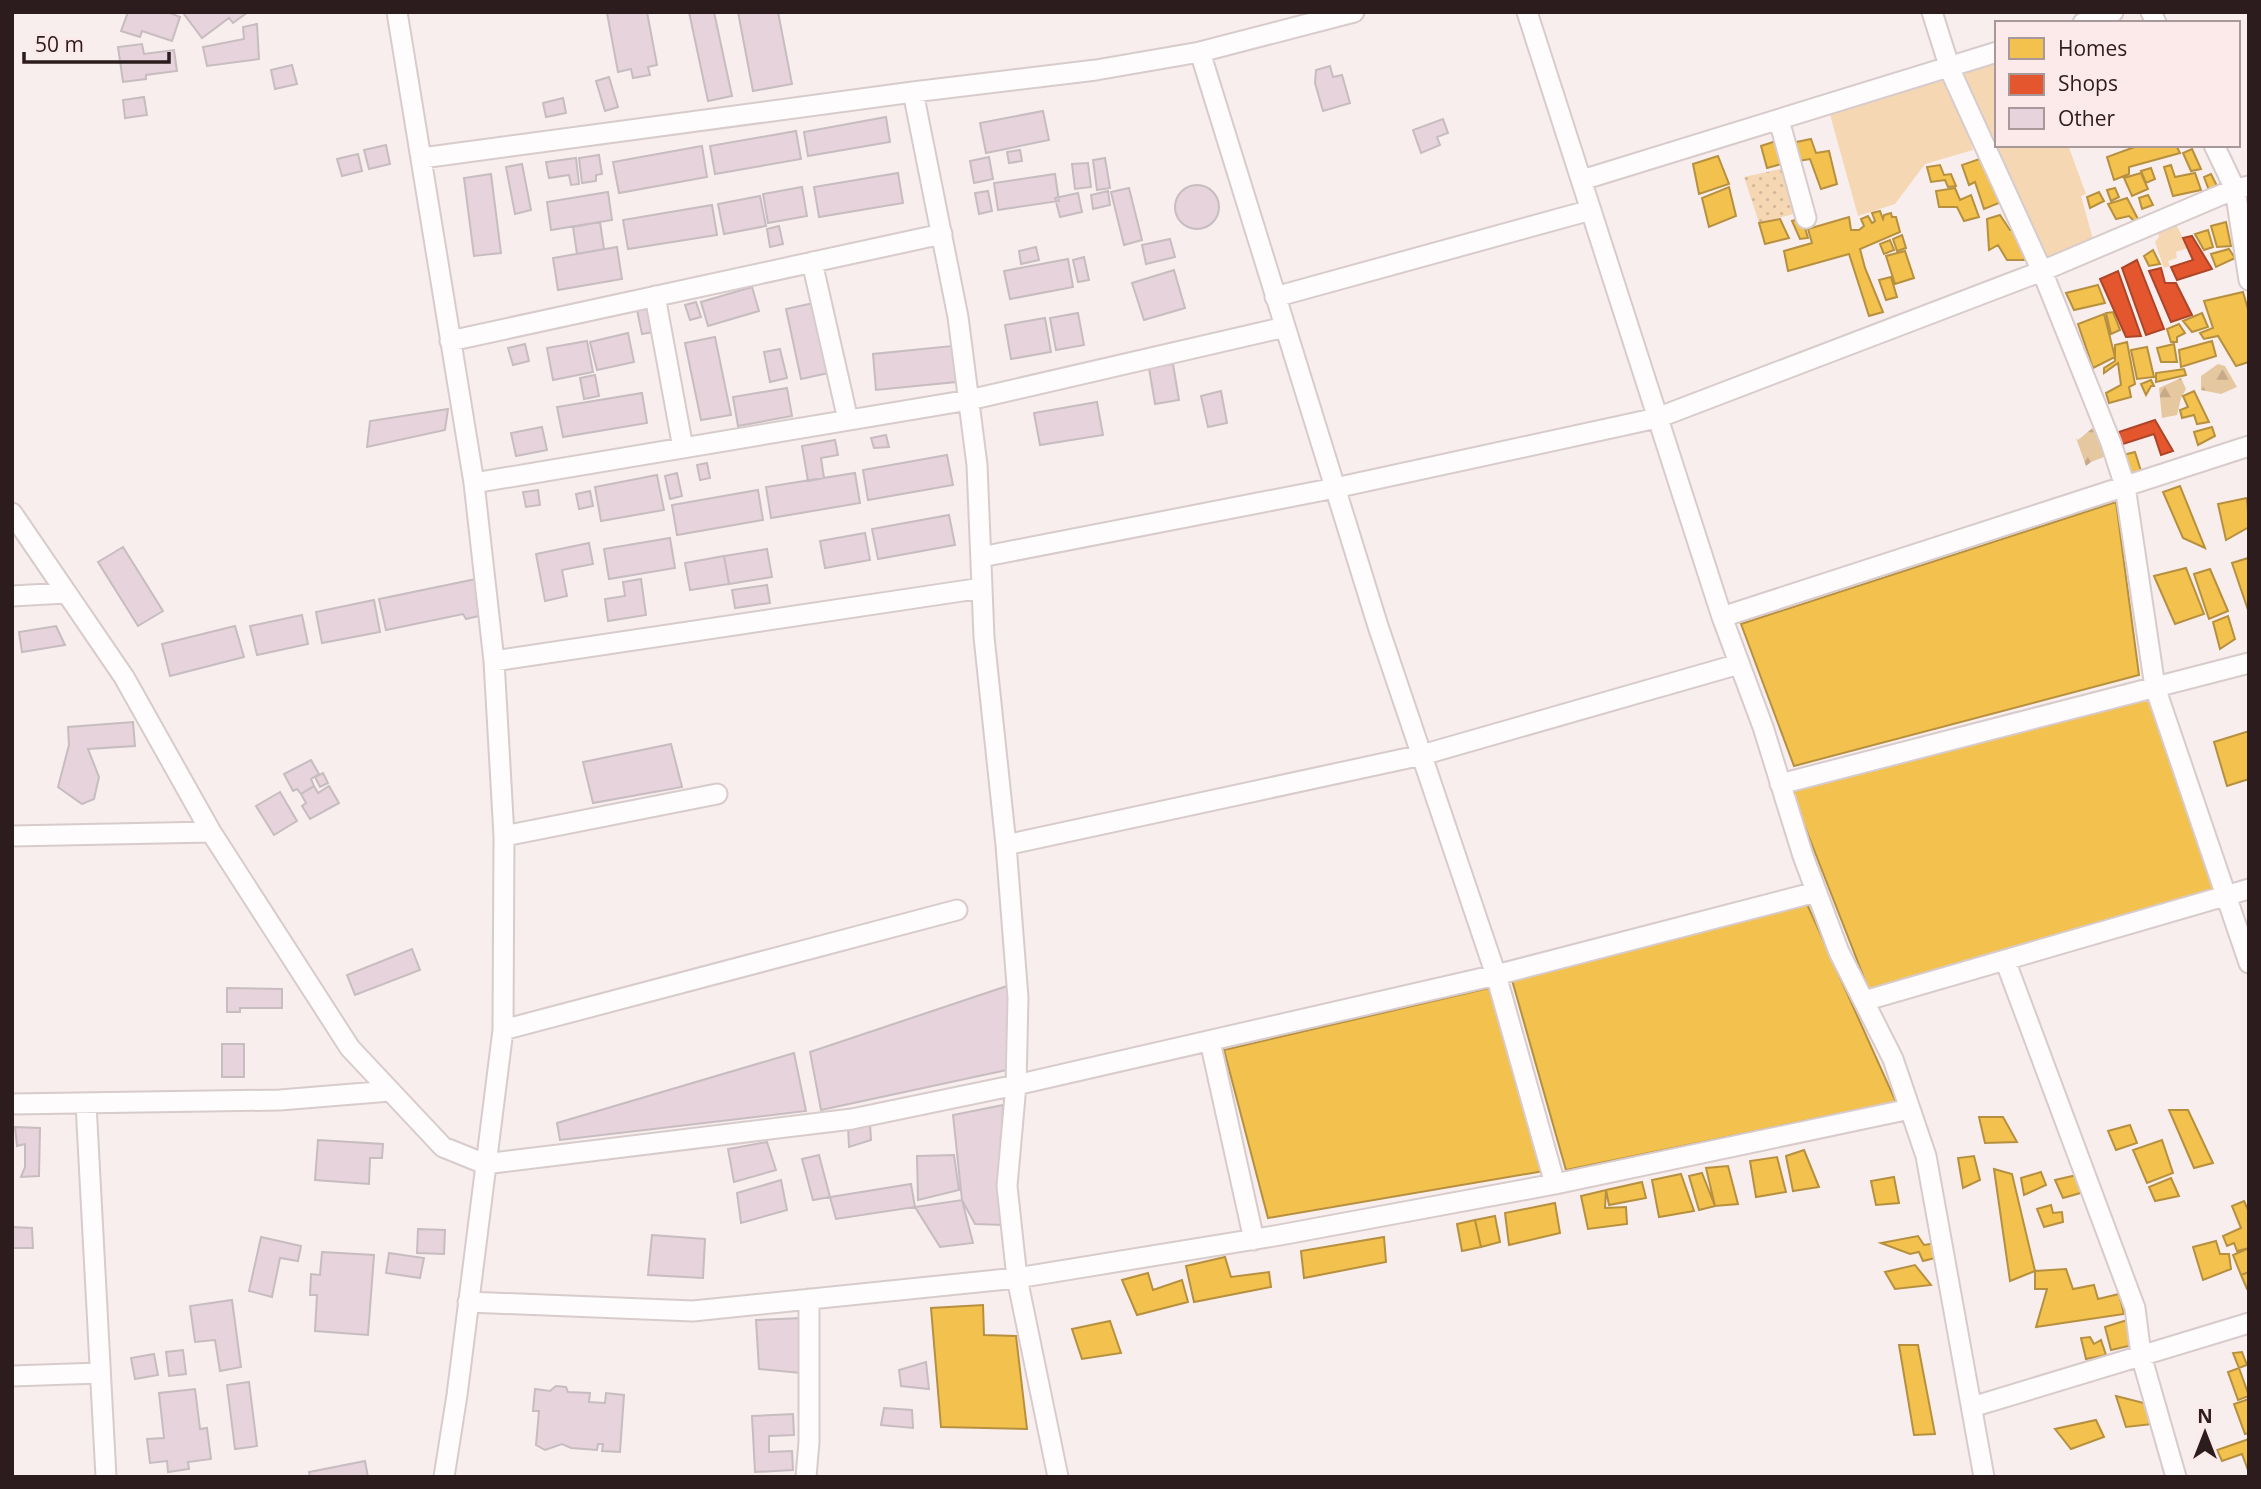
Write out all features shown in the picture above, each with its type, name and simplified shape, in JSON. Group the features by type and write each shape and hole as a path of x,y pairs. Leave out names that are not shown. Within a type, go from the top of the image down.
{"street":[{"path":"397,12 474,483 494,661 504,836 503,1030 444,1477"},
{"path":"422,158 913,92 1096,71 1199,52 1354,12"},
{"path":"1527,12 1722,617 1763,727 1816,892 1839,951 1893,1059 1926,1156 1984,1477"},
{"path":"1932,12 1950,68 2042,271 2111,443 2124,486 2155,687 2249,963"},
{"path":"2088,21 2113,12"},
{"path":"1199,52 1378,626 1496,975 1555,1184"},
{"path":"1582,180 1995,53"},
{"path":"913,92 958,317 977,465 984,637 1006,845 1018,998 1016,1085 1007,1186 1017,1278 1058,1477"},
{"path":"1779,120 1806,218"},
{"path":"2215,147 2242,187 2249,280"},
{"path":"981,558 1335,488 1657,418 2042,271 2242,187"},
{"path":"1275,297 1591,210"},
{"path":"450,341 942,234"},
{"path":"812,262 848,420"},
{"path":"655,296 682,448"},
{"path":"474,483 969,400 1285,327"},
{"path":"1722,617 2249,446"},
{"path":"12,513 124,677 211,832 350,1048 443,1147 485,1164 852,1119 1016,1085 1496,975 1816,892"},
{"path":"494,661 982,588"},
{"path":"12,596 66,593"},
{"path":"1780,784 2249,663"},
{"path":"1006,845 1422,755 1739,664"},
{"path":"504,836 717,794"},
{"path":"12,836 211,832"},
{"path":"1864,1001 2249,889"},
{"path":"503,1030 957,910"},
{"path":"2006,960 2135,1308 2141,1354 2176,1477"},
{"path":"1210,1041 1254,1240"},
{"path":"12,1104 280,1100 390,1091"},
{"path":"86,1104 107,1477"},
{"path":"468,1302 693,1311 1017,1278 1254,1240 1555,1184 1910,1109"},
{"path":"806,1477 809,1442 809,1299"},
{"path":"1972,1407 2249,1323"},
{"path":"12,1376 100,1373"}],"shaded area":[{"path":"1995,57 1995,147 2069,147 2086,194 2081,196 2094,243 2045,264 1956,70"},
{"path":"1951,72 1973,150 1925,164 1895,204 1858,216 1829,111"},
{"path":"1784,168 1801,212 1759,223 1744,177"},
{"path":"2173,218 2188,248 2176,252 2177,258 2168,261 2170,266 2164,268 2155,242 2159,237 2157,230"}],"green space":[{"path":"2218,364 2225,366 2237,387 2221,394 2201,390 2201,376"},
{"path":"2181,378 2186,389 2177,415 2162,418 2159,388"},
{"path":"2095,426 2108,444 2104,457 2086,466 2076,438 2078,440"}],"building: Homes":[{"path":"1811,139 1816,153 1829,151 1837,184 1821,189 1810,159 1792,162 1791,143"},
{"path":"1779,140 1785,163 1767,168 1761,146"},
{"path":"2134,147 2177,147 2180,153 2129,167 2129,174 2114,180 2107,157"},
{"path":"2192,149 2201,169 2191,171 2183,153"},
{"path":"1991,155 2004,201 1984,209 1975,182 1969,185 1962,165"},
{"path":"1718,156 1729,184 1699,194 1693,164"},
{"path":"1940,165 1944,175 1951,174 1956,186 1948,187 1945,180 1931,182 1927,167"},
{"path":"2171,165 2175,177 2195,173 2201,190 2173,196 2164,167"},
{"path":"2151,168 2155,179 2146,183 2141,171"},
{"path":"2141,173 2148,189 2132,196 2124,178"},
{"path":"2211,174 2219,190 2210,193 2204,177"},
{"path":"1729,187 1736,216 1709,227 1702,198"},
{"path":"1955,188 1960,200 1971,195 1979,217 1964,221 1957,207 1939,207 1936,191"},
{"path":"2115,188 2119,197 2111,201 2107,190"},
{"path":"2099,192 2104,201 2090,208 2087,197"},
{"path":"2148,195 2153,205 2142,209 2139,198"},
{"path":"2127,198 2139,221 2136,223 2129,216 2116,219 2108,204"},
{"path":"1880,211 1883,219 1884,215 1891,213 1892,217 1896,217 1900,232 1860,249 1883,312 1869,316 1849,254 1788,271 1784,251 1812,243 1808,229 1849,217 1851,230 1859,230 1864,226 1861,219 1868,216 1872,223 1875,221 1872,213"},
{"path":"2000,215 2010,230 2017,230 2025,260 2007,260 1998,245 1989,250 1987,219"},
{"path":"1802,218 1808,238 1800,239 1792,221"},
{"path":"1780,219 1789,238 1765,244 1759,223"},
{"path":"2226,222 2231,246 2217,247 2211,226"},
{"path":"2208,230 2213,247 2204,250 2195,234"},
{"path":"1902,235 1906,248 1897,251 1893,239"},
{"path":"1890,240 1894,250 1884,254 1880,244"},
{"path":"2229,249 2235,258 2216,267 2211,254"},
{"path":"2153,250 2160,264 2149,266 2144,256"},
{"path":"1905,251 1914,278 1895,284 1886,256"},
{"path":"1891,277 1897,297 1886,300 1879,280"},
{"path":"2098,285 2105,303 2074,310 2066,293"},
{"path":"2243,292 2249,313 2249,362 2236,366 2218,336 2204,339 2200,333 2213,328 2204,301"},
{"path":"2113,312 2120,330 2111,334 2106,313"},
{"path":"2202,313 2208,327 2192,332 2183,321"},
{"path":"2104,314 2115,357 2093,368 2078,324"},
{"path":"2179,324 2185,333 2177,337 2177,342 2171,342 2167,329"},
{"path":"2212,341 2216,356 2181,367 2179,350"},
{"path":"2127,342 2135,384 2129,387 2131,397 2109,403 2106,393 2121,385 2118,363 2104,373 2104,368 2115,361 2115,345"},
{"path":"2174,344 2177,362 2161,362 2157,348"},
{"path":"2147,347 2154,377 2137,379 2131,350"},
{"path":"2184,369 2186,375 2156,382 2156,373"},
{"path":"2151,380 2154,386 2151,386 2146,395 2141,384"},
{"path":"2194,391 2209,422 2197,424 2194,415 2182,418 2180,410 2188,407 2183,396"},
{"path":"2212,427 2215,436 2198,445 2194,432"},
{"path":"2135,452 2141,471 2125,476 2119,456"},
{"path":"2180,486 2205,548 2183,538 2163,492"},
{"path":"2247,498 2249,527 2226,540 2218,504"},
{"path":"2116,502 2139,675 1794,766 1741,624"},
{"path":"2248,558 2249,560 2249,613 2232,563"},
{"path":"2186,568 2204,614 2175,624 2154,576"},
{"path":"2210,569 2228,611 2209,619 2194,574"},
{"path":"2228,616 2235,639 2220,649 2213,622"},
{"path":"2149,699 2216,890 1870,993 1791,791"},
{"path":"2249,731 2249,779 2227,786 2214,742"},
{"path":"1807,904 1896,1102 1566,1170 1512,980"},
{"path":"1489,988 1544,1171 1268,1218 1224,1050"},
{"path":"2169,1110 2188,1110 2213,1163 2194,1168"},
{"path":"1979,1117 2003,1117 2017,1142 1985,1143"},
{"path":"2130,1125 2137,1143 2116,1150 2108,1131"},
{"path":"2162,1140 2173,1173 2147,1183 2133,1150"},
{"path":"1804,1150 1819,1187 1793,1191 1786,1156"},
{"path":"1974,1156 1980,1180 1963,1188 1958,1158"},
{"path":"1777,1157 1786,1192 1756,1197 1750,1161"},
{"path":"1728,1166 1738,1204 1715,1206 1706,1168"},
{"path":"1994,1169 2012,1174 2035,1271 2010,1281"},
{"path":"2041,1172 2046,1185 2024,1195 2021,1178"},
{"path":"1702,1173 1715,1206 1699,1210 1689,1176"},
{"path":"1681,1174 1694,1211 1659,1217 1652,1180"},
{"path":"2077,1175 2084,1192 2063,1198 2055,1180"},
{"path":"1894,1177 1899,1203 1876,1205 1871,1181"},
{"path":"2171,1178 2179,1196 2155,1201 2149,1187"},
{"path":"1642,1182 1646,1198 1609,1205 1606,1190"},
{"path":"1606,1190 1605,1208 1626,1207 1627,1224 1588,1229 1581,1196"},
{"path":"2244,1201 2249,1212 2249,1248 2237,1251 2234,1243 2227,1246 2223,1236 2241,1228 2232,1206"},
{"path":"1555,1203 1560,1233 1509,1245 1505,1213"},
{"path":"2051,1205 2053,1213 2062,1212 2063,1222 2044,1227 2037,1209"},
{"path":"1495,1216 1500,1242 1481,1247 1475,1220"},
{"path":"1475,1220 1481,1247 1462,1251 1457,1224"},
{"path":"1918,1236 1924,1245 1937,1243 1939,1257 1923,1261 1919,1252 1910,1254 1881,1243"},
{"path":"1384,1237 1386,1262 1304,1278 1301,1251"},
{"path":"2216,1241 2220,1254 2229,1254 2231,1269 2203,1280 2193,1247"},
{"path":"2249,1248 2249,1272 2241,1275 2233,1255"},
{"path":"1225,1257 1231,1277 1269,1272 1271,1287 1194,1302 1186,1266"},
{"path":"1915,1265 1931,1285 1895,1289 1885,1272"},
{"path":"2066,1269 2073,1289 2094,1285 2098,1299 2119,1294 2124,1314 2036,1327 2047,1289 2035,1289 2035,1271"},
{"path":"2249,1272 2249,1289 2247,1289 2241,1275"},
{"path":"1148,1273 1153,1290 1182,1280 1188,1302 1137,1315 1122,1280"},
{"path":"983,1305 984,1335 1016,1336 1027,1429 941,1427 931,1308"},
{"path":"2127,1320 2133,1345 2111,1350 2105,1327"},
{"path":"1110,1321 1121,1353 1082,1359 1072,1329"},
{"path":"2090,1337 2094,1344 2101,1340 2106,1355 2086,1359 2081,1338"},
{"path":"1899,1345 1918,1345 1935,1434 1914,1435"},
{"path":"2242,1352 2247,1365 2239,1368 2233,1353"},
{"path":"2239,1368 2249,1396 2238,1400 2228,1372"},
{"path":"2116,1396 2144,1403 2153,1424 2126,1427"},
{"path":"2249,1399 2249,1433 2245,1434 2234,1404"},
{"path":"2096,1420 2104,1437 2071,1449 2055,1429"},
{"path":"2249,1439 2249,1473 2242,1454 2222,1461 2217,1450"}],"building: Shops":[{"path":"2192,236 2212,269 2177,280 2171,267 2193,260 2183,238"},
{"path":"2137,260 2164,329 2146,335 2122,268"},
{"path":"2161,268 2165,283 2176,283 2192,315 2171,322 2149,271"},
{"path":"2118,271 2141,336 2126,337 2100,279"},
{"path":"2155,420 2173,451 2161,455 2154,434 2120,445 2119,432"}],"building: Other":[{"path":"128,12 168,12 180,17 172,41 142,31 140,37 121,31"},
{"path":"248,12 233,23 229,18 202,38 184,14"},
{"path":"647,12 657,65 648,67 650,75 633,78 631,69 618,72 607,13"},
{"path":"689,12 714,12 732,96 708,101"},
{"path":"738,12 778,12 792,84 753,91"},
{"path":"257,24 259,59 207,66 203,47 244,39 243,27"},
{"path":"142,44 144,54 174,50 177,71 146,75 146,79 123,82 118,47"},
{"path":"292,65 297,84 275,89 271,70"},
{"path":"1330,66 1333,77 1342,75 1350,103 1323,111 1315,83 1316,70"},
{"path":"609,77 618,107 605,111 596,81"},
{"path":"144,97 147,115 125,118 123,100"},
{"path":"563,98 566,113 546,117 543,103"},
{"path":"1043,111 1049,140 986,153 980,123"},
{"path":"886,117 890,142 808,156 804,132"},
{"path":"1443,119 1448,133 1437,137 1440,145 1421,153 1413,130"},
{"path":"796,131 801,159 715,174 710,146"},
{"path":"386,145 390,164 369,169 364,150"},
{"path":"702,146 707,177 619,193 613,162"},
{"path":"1020,150 1022,161 1009,163 1007,152"},
{"path":"358,154 362,171 342,176 337,159"},
{"path":"599,155 602,174 596,175 596,181 582,183 579,158"},
{"path":"989,157 993,179 974,183 970,161"},
{"path":"576,158 579,184 571,185 569,175 549,178 546,162"},
{"path":"1105,158 1110,188 1097,190 1093,160"},
{"path":"1088,163 1091,187 1075,189 1072,164"},
{"path":"522,164 531,210 515,214 506,167"},
{"path":"898,173 903,203 819,217 814,187"},
{"path":"491,174 501,253 474,256 464,178"},
{"path":"1055,174 1059,201 998,210 994,183"},
{"path":"1197,185 1206,186 1213,191 1218,198 1218,216 1213,223 1206,228 1197,229 1188,228 1181,223 1176,216 1175,207 1176,198 1181,191 1188,186"},
{"path":"802,187 807,216 768,223 763,194"},
{"path":"1129,188 1142,240 1124,245 1111,192"},
{"path":"988,191 992,211 979,214 975,193"},
{"path":"1108,191 1110,205 1093,209 1091,195"},
{"path":"608,192 612,220 551,230 547,202"},
{"path":"1078,193 1082,212 1060,217 1055,198"},
{"path":"760,196 766,226 724,234 718,204"},
{"path":"712,205 717,235 628,249 623,220"},
{"path":"600,222 604,249 577,254 573,227"},
{"path":"779,226 783,244 770,247 767,229"},
{"path":"1170,239 1175,257 1146,264 1142,245"},
{"path":"617,247 622,279 558,290 553,258"},
{"path":"1036,247 1039,260 1021,264 1019,251"},
{"path":"1084,257 1089,280 1078,282 1073,260"},
{"path":"1068,259 1073,287 1010,299 1004,271"},
{"path":"1174,270 1185,308 1144,320 1132,283"},
{"path":"752,287 759,311 708,326 701,302"},
{"path":"696,302 701,317 690,320 685,305"},
{"path":"818,302 833,372 801,379 786,309"},
{"path":"649,308 654,332 642,334 637,310"},
{"path":"1078,313 1084,345 1056,350 1050,318"},
{"path":"1045,318 1051,352 1011,359 1005,325"},
{"path":"628,333 634,362 597,370 590,342"},
{"path":"715,337 731,415 701,420 685,343"},
{"path":"587,341 593,372 553,380 547,348"},
{"path":"525,344 529,361 513,365 508,348"},
{"path":"952,346 956,382 876,390 873,354"},
{"path":"780,349 787,378 770,382 764,352"},
{"path":"1173,364 1179,400 1155,404 1149,368"},
{"path":"595,375 599,396 584,399 580,378"},
{"path":"787,388 792,416 738,426 733,397"},
{"path":"1221,391 1227,423 1208,427 1201,396"},
{"path":"642,393 647,423 563,437 557,407"},
{"path":"1097,402 1103,435 1040,445 1034,413"},
{"path":"448,409 445,430 367,447 370,421"},
{"path":"542,427 547,450 516,456 511,433"},
{"path":"886,435 889,447 874,448 871,438"},
{"path":"835,440 838,455 821,458 824,478 808,481 802,446"},
{"path":"947,455 953,485 868,500 863,470"},
{"path":"707,463 710,478 700,480 697,465"},
{"path":"677,473 682,496 670,499 665,476"},
{"path":"855,473 860,503 771,518 766,487"},
{"path":"657,475 664,510 601,521 595,487"},
{"path":"538,490 540,505 526,507 523,492"},
{"path":"758,490 763,520 677,535 672,505"},
{"path":"590,491 593,506 579,509 576,494"},
{"path":"949,515 955,545 878,559 872,529"},
{"path":"865,533 870,560 825,568 820,541"},
{"path":"670,538 675,568 609,579 604,549"},
{"path":"589,543 593,564 562,570 567,596 545,601 536,554"},
{"path":"123,547 163,611 138,626 98,562"},
{"path":"767,549 772,577 729,584 724,556"},
{"path":"724,556 729,584 690,590 685,563"},
{"path":"476,579 483,615 466,619 463,614 386,630 379,599"},
{"path":"641,579 646,615 608,621 605,599 625,596 623,582"},
{"path":"767,585 770,603 735,608 732,590"},
{"path":"374,600 380,632 322,643 316,612"},
{"path":"302,615 308,644 257,655 250,626"},
{"path":"56,626 65,645 22,652 19,632"},
{"path":"235,626 244,657 170,676 162,644"},
{"path":"133,722 135,746 88,749 99,777 94,799 82,804 58,787 69,745 68,727"},
{"path":"671,744 682,787 593,803 583,762"},
{"path":"311,760 319,774 311,779 314,786 301,794 297,789 293,791 284,774"},
{"path":"323,773 328,783 320,787 315,777"},
{"path":"314,786 318,793 329,786 339,803 310,819 302,806 306,803 301,794"},
{"path":"280,792 297,821 274,835 256,806"},
{"path":"412,949 420,970 355,995 347,975"},
{"path":"1010,985 1007,1070 821,1110 810,1052"},
{"path":"227,988 282,989 282,1008 240,1008 240,1012 227,1012"},
{"path":"222,1044 244,1044 244,1077 222,1077"},
{"path":"794,1053 806,1111 560,1140 557,1123"},
{"path":"1003,1105 1000,1183 1003,1225 975,1224 962,1200 953,1115"},
{"path":"870,1124 871,1140 849,1147 848,1126"},
{"path":"15,1127 40,1128 39,1176 21,1177 25,1167 25,1144 17,1146"},
{"path":"318,1140 383,1144 382,1158 370,1158 369,1184 315,1180"},
{"path":"767,1142 776,1170 734,1182 728,1149"},
{"path":"819,1155 830,1197 813,1200 802,1159"},
{"path":"954,1155 959,1190 918,1200 917,1156"},
{"path":"781,1180 787,1210 741,1223 737,1193"},
{"path":"911,1184 915,1207 836,1219 830,1197"},
{"path":"962,1200 973,1243 940,1247 915,1207"},
{"path":"12,1227 32,1228 33,1248 12,1248"},
{"path":"418,1229 445,1230 444,1254 417,1253"},
{"path":"652,1235 705,1239 703,1278 648,1275"},
{"path":"261,1237 301,1246 298,1261 280,1258 272,1297 249,1291"},
{"path":"322,1252 374,1255 368,1335 315,1331 317,1295 310,1295 311,1274 320,1275"},
{"path":"389,1253 424,1258 420,1278 386,1273"},
{"path":"232,1300 241,1367 220,1371 215,1340 195,1342 190,1306"},
{"path":"801,1318 800,1373 759,1369 756,1320"},
{"path":"183,1350 186,1374 169,1376 166,1352"},
{"path":"154,1354 158,1375 135,1379 131,1358"},
{"path":"926,1362 929,1389 901,1386 899,1370"},
{"path":"249,1382 257,1446 235,1449 227,1385"},
{"path":"556,1386 566,1387 568,1392 590,1393 589,1402 605,1403 606,1393 624,1395 620,1452 602,1451 603,1444 598,1444 597,1450 571,1448 562,1444 545,1450 536,1445 539,1411 533,1411 535,1389 550,1391"},
{"path":"195,1389 200,1429 207,1428 211,1459 188,1462 189,1469 168,1472 167,1461 150,1463 147,1439 164,1438 159,1393"},
{"path":"884,1408 912,1410 913,1428 881,1425"},
{"path":"793,1414 794,1435 769,1436 769,1452 792,1451 793,1470 755,1472 752,1416"},
{"path":"365,1461 368,1477 310,1477 309,1472"}]}
